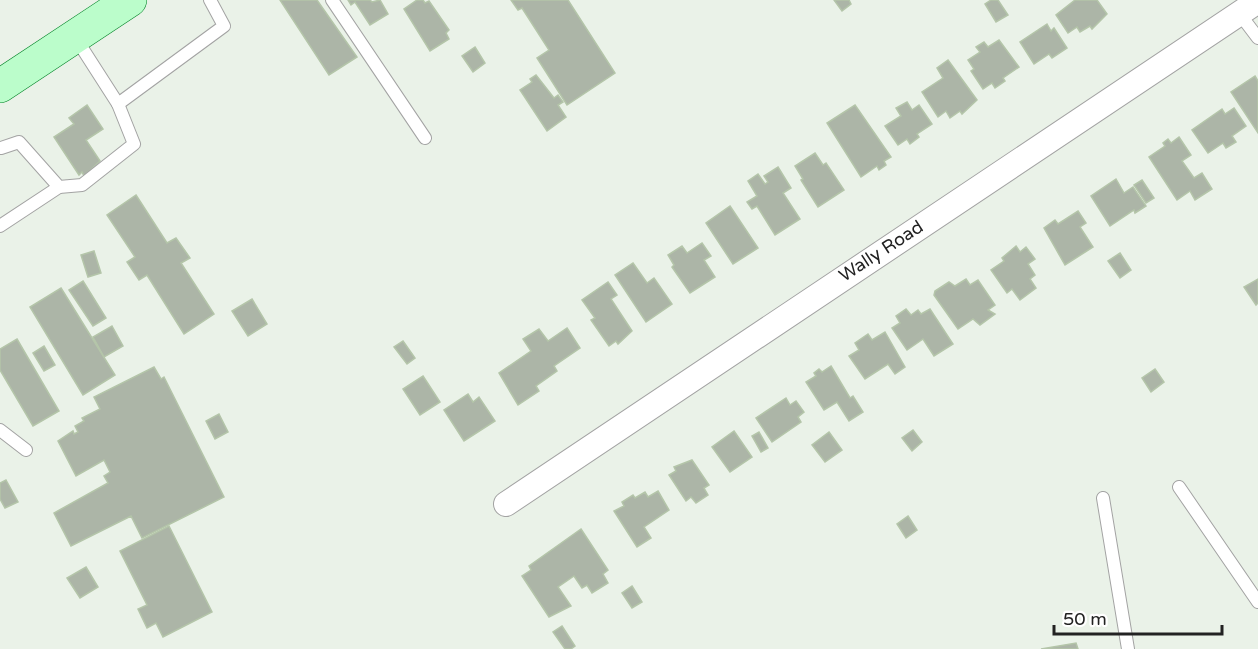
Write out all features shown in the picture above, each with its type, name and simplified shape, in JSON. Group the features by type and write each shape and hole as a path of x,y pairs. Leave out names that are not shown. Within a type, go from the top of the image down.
{"main road":[{"path":"0,86 130,0"}],"street":[{"name":"Wally Road","path":"506,504 1248,7"}],"lane":[{"path":"117,104 224,26 210,0"},
{"path":"332,0 425,138"},
{"path":"1248,7 1258,38"},
{"path":"0,226 59,187 82,185 134,144 117,104 75,37"},
{"path":"0,148 19,142 59,187"},
{"path":"0,430 26,450"},
{"path":"1179,487 1258,602"},
{"path":"1103,498 1128,649"}],"building":[{"path":"280,0 317,0 357,57 329,75"},
{"path":"348,0 370,0 372,2 380,0 388,14 370,25 355,2 351,5"},
{"path":"417,0 423,0 425,3 429,1 449,30 446,33 449,39 430,51 404,9"},
{"path":"511,0 568,0 615,73 567,105 537,58 549,50 522,8 518,10"},
{"path":"834,0 849,0 851,4 842,11"},
{"path":"991,0 998,0 1008,15 996,22 985,4"},
{"path":"1075,0 1097,0 1107,14 1092,29 1090,26 1080,32 1077,27 1068,33 1056,15"},
{"path":"1047,24 1051,31 1054,28 1067,48 1052,58 1049,54 1034,64 1020,42"},
{"path":"999,40 1019,67 1003,78 1005,81 995,88 992,83 983,89 971,71 974,69 968,60 980,52 976,47 984,42 988,47"},
{"path":"475,47 485,63 473,72 462,56"},
{"path":"948,60 977,100 962,114 960,111 950,118 946,111 938,117 922,92 943,78 937,68"},
{"path":"536,75 554,98 558,95 563,102 558,105 566,117 547,131 520,90 532,82 530,79"},
{"path":"1255,76 1258,81 1258,133 1231,92"},
{"path":"907,102 912,110 919,105 932,124 917,134 919,137 910,144 907,139 898,145 885,126 901,116 896,108"},
{"path":"87,105 103,129 86,140 100,161 84,176 82,172 79,175 54,137 74,124 69,118"},
{"path":"855,105 891,157 884,161 886,165 879,170 877,166 861,177 827,123"},
{"path":"1234,108 1246,126 1232,136 1236,142 1226,148 1223,143 1208,153 1192,130 1222,109 1225,114"},
{"path":"1179,137 1191,155 1182,161 1194,178 1202,173 1212,189 1195,200 1190,191 1177,200 1149,157 1165,146 1163,143 1168,139 1171,143"},
{"path":"815,153 823,165 826,163 844,190 818,207 795,166"},
{"path":"778,167 791,188 783,193 800,219 775,235 757,206 752,209 747,202 757,196 748,181 758,174 765,184 768,182 764,176"},
{"path":"1116,179 1124,193 1133,187 1146,206 1135,213 1134,210 1110,226 1091,196"},
{"path":"1142,180 1154,198 1146,203 1134,185"},
{"path":"136,195 167,243 176,238 190,258 181,263 214,314 184,334 147,275 139,280 127,262 135,257 107,215"},
{"path":"730,206 758,248 733,264 706,223"},
{"path":"1078,211 1086,223 1080,227 1093,247 1065,265 1044,228 1055,220 1058,224"},
{"path":"702,243 711,256 704,260 715,277 690,293 672,267 674,265 668,255 682,246 687,253"},
{"path":"1016,246 1020,252 1026,247 1035,259 1028,264 1035,275 1030,279 1036,288 1020,300 1012,289 1007,293 991,270 1004,261 1002,258"},
{"path":"94,251 101,273 88,277 81,255"},
{"path":"1120,253 1131,270 1120,278 1108,261"},
{"path":"633,263 647,283 654,278 672,304 646,322 615,275"},
{"path":"966,279 970,285 978,280 995,305 988,310 995,314 980,325 973,319 958,329 934,295 935,291 949,282 955,286"},
{"path":"1258,279 1258,303 1256,305 1244,287"},
{"path":"83,281 106,318 93,326 69,290"},
{"path":"608,282 617,295 611,299 632,331 618,344 616,341 609,346 591,320 595,318 582,300"},
{"path":"61,288 115,375 83,395 30,307"},
{"path":"252,299 267,324 248,336 232,311"},
{"path":"906,309 911,315 918,310 921,314 930,309 953,344 934,356 923,339 907,350 892,328 900,323 896,316"},
{"path":"112,326 123,346 104,357 93,337"},
{"path":"567,328 580,348 554,366 557,371 536,386 539,391 518,405 499,373 531,351 523,339 539,329 548,341"},
{"path":"885,332 905,367 895,374 888,364 865,379 849,356 859,350 855,343 868,334 872,340"},
{"path":"17,339 59,411 33,426 0,370 0,349"},
{"path":"403,341 415,358 407,364 394,347"},
{"path":"44,346 55,365 44,371 33,353"},
{"path":"831,366 850,398 853,396 863,412 849,421 837,402 824,410 806,382 816,376 814,373 819,369 822,372"},
{"path":"154,367 161,379 164,377 224,497 142,538 131,516 71,546 54,513 108,483 104,476 110,472 104,460 76,476 58,441 73,431 74,434 78,432 75,426 84,421 82,418 100,409 94,397"},
{"path":"1155,369 1164,382 1151,392 1142,378"},
{"path":"423,376 440,402 420,415 403,389"},
{"path":"468,394 473,402 479,397 495,421 464,441 444,410"},
{"path":"786,398 790,405 796,401 804,412 798,417 801,422 772,442 756,418"},
{"path":"219,414 228,432 215,439 206,421"},
{"path":"913,430 922,442 912,451 902,438"},
{"path":"734,431 752,457 730,472 712,447"},
{"path":"759,432 768,448 761,452 752,436"},
{"path":"829,432 842,450 825,462 812,445"},
{"path":"692,460 709,485 704,488 708,495 696,503 691,497 686,501 669,475 676,471 674,467"},
{"path":"6,480 18,502 5,508 0,499 0,483"},
{"path":"658,491 669,510 644,527 651,538 637,547 614,511 624,506 622,502 633,495 635,498 645,492 648,497"},
{"path":"908,516 917,530 906,538 897,524"},
{"path":"169,526 212,612 163,637 156,623 147,628 138,609 147,605 120,551"},
{"path":"581,529 608,570 603,574 608,583 592,593 587,585 582,588 574,576 558,587 571,606 549,617 522,576 531,570 529,566"},
{"path":"86,567 98,587 80,598 67,578"},
{"path":"632,586 642,602 632,608 622,593"},
{"path":"562,626 575,646 571,649 565,649 553,632"},
{"path":"1076,643 1078,649 1041,649"}]}
